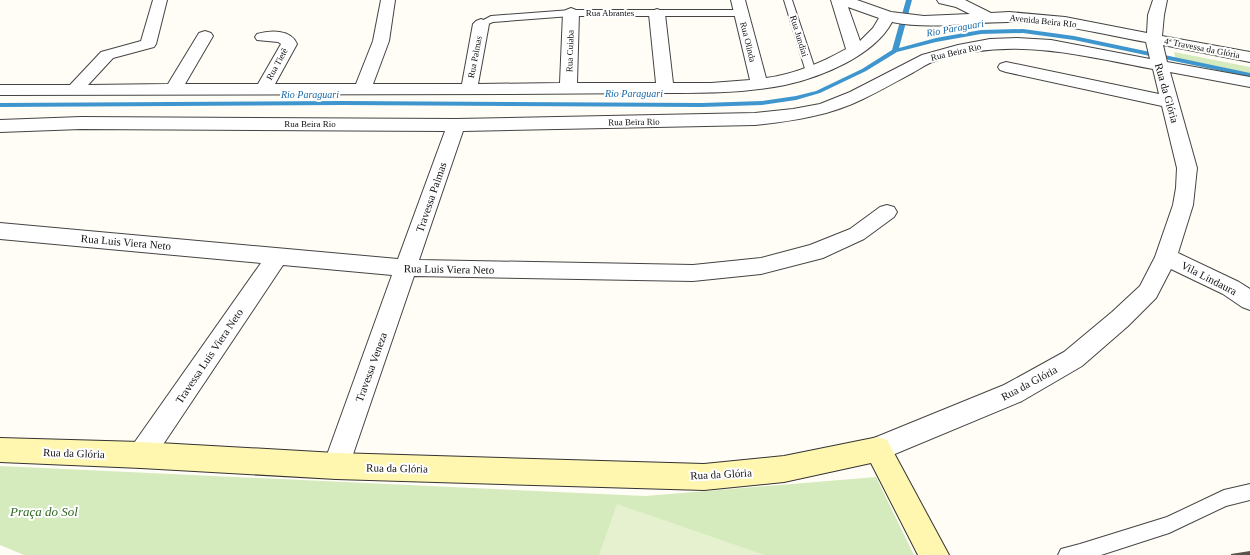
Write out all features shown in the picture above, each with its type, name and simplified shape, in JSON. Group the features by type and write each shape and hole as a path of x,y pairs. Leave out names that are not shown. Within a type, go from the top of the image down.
{"main road":[{"name":"Rua da Glória","path":"0,450 142,455 336,466 704,477 784,469 878,449"},
{"path":"878,449 934,555"}],"street":[{"path":"74,90 107,55 148,44 160,0"},
{"path":"362,89 381,41 388,0"},
{"path":"838,0 856,51"},
{"name":"Avenida Beira RIo","path":"843,0 892,17 933,9 988,18 1009,17 1065,22 1156,51"},
{"path":"1156,51 1156,16 1160,0"},
{"path":"933,9 960,3 988,18"},
{"name":"Rua Olinda","path":"739,6 759,84"},
{"name":"Rua Cuiaba","path":"568,89 571,13"},
{"path":"657,14 666,88"},
{"path":"0,90 711,88 759,84 797,77 811,72 856,51 872,39 892,17"},
{"name":"Rua Palmas","path":"469,89 481,24"},
{"path":"174,89 205,36"},
{"name":"Rua Tietê","path":"263,37 282,38 288,40 288,44 264,89"},
{"name":"Rua Beira Rio","path":"0,126 81,123 456,125 755,119 793,115 825,108 856,96 928,58 990,44 1016,43 1156,51 1250,82"},
{"name":"4ª Travessa da Glória","path":"1156,51 1250,57"},
{"name":"Rua da Glória","path":"878,449 1013,393 1073,359 1148,292 1166,257 1183,205 1187,168 1156,51"},
{"path":"1006,67 1170,102"},
{"name":"Travessa Palmas","path":"407,268 456,125"},
{"name":"Rua Luis Viera Neto","path":"0,231 407,268 693,273 761,266 815,252 857,234 887,212"},
{"name":"Travessa Luis Viera Neto","path":"142,455 277,256"},
{"name":"Vila Lindaura","path":"1166,257 1231,288 1250,301"},
{"name":"Travessa Veneza","path":"336,466 407,268"}],"lane":[{"name":"Rua Jundiai","path":"788,0 811,72"},
{"name":"Rua Abrantes","path":"481,24 491,19 571,13 657,14 739,6"},
{"path":"1067,555 1080,553 1169,525 1224,498 1250,492"}],"green space":[{"path":"1174,52 1250,67 1250,77 1176,61"},
{"name":"Praça do Sol","path":"0,466 645,496 876,477 914,555 24,555 0,545"},
{"path":"617,504 765,555 599,555"}],"building":[{"path":"1250,551 1250,555 1231,555 1231,554"}],"waterway":[{"path":"895,51 909,0"},
{"name":"Rio Paraguari","path":"895,51 936,40 981,32 1023,31 1074,38 1250,75"},
{"name":"Rio Paraguari","path":"0,105 343,103 702,105 762,103 796,98 818,92 864,70 895,51"}]}
